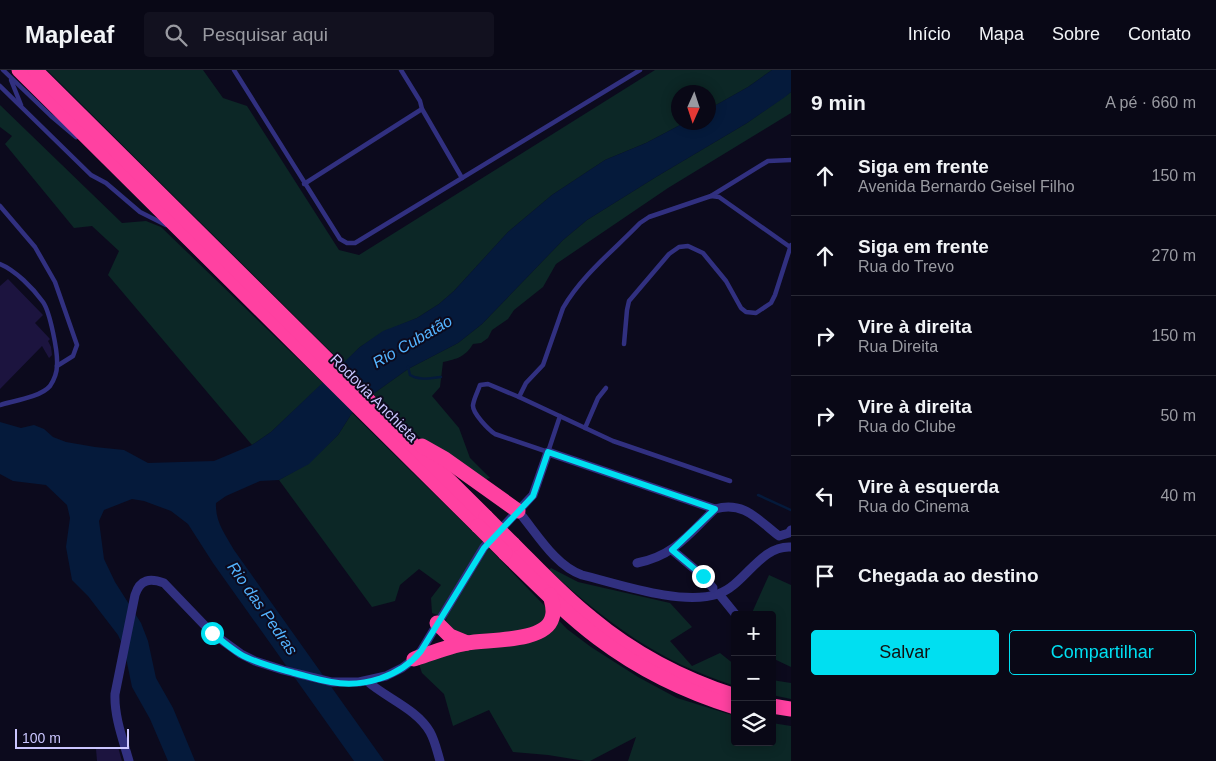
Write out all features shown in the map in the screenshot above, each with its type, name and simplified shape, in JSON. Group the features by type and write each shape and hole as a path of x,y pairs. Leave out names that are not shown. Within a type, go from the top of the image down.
{"highway":[{"name":"Rodovia Anchieta","path":"35,70 326,367 509,548 616,638 674,672 731,694"},
{"name":"Rodovia Anchieta","path":"14,73 132,182 181,232 326,367"},
{"name":"Rodovia Anchieta","path":"385,425 403,435 482,522"},
{"path":"403,435 445,459 518,512"},
{"name":"Rodovia Anchieta","path":"509,548 550,595 597,637 639,666 686,689 731,706"},
{"path":"414,659 467,643 523,637 538,632 548,624 553,616 550,595"},
{"path":"437,623 450,636 467,643"},
{"path":"776,707 791,709"},
{"path":"776,717 791,719"}],"street":[{"path":"129,761 115,701 118,673 137,589 143,582 148,580 164,583 174,592 193,616 225,644 241,654 283,670 341,683 366,681 396,672 414,659 484,548 533,496 548,452 715,509 736,506 746,510 779,536 790,532"},
{"path":"637,563 651,560 672,550 715,509"},
{"path":"518,512 562,565 575,573 671,597 692,598 728,589 772,552 784,547 791,547"},
{"path":"672,550 703,576 733,611"},
{"path":"366,681 411,712 425,725 433,738 440,761"}],"lane":[{"path":"2,70 14,73 51,116 79,139"},
{"path":"234,70 304,184 340,239 347,243 355,243 640,70"},
{"path":"401,70 462,178"},
{"path":"14,73 24,110"},
{"path":"0,86 91,175 106,183 140,212 181,232"},
{"path":"304,184 422,109"},
{"path":"87,145 132,182"},
{"path":"519,397 526,384 543,365 563,308 580,283 640,223 662,212 711,196 768,161 791,160"},
{"path":"624,344 629,301 669,254 679,247 688,246 703,253 726,281 741,308 746,312 756,313 771,303 791,246 727,201 711,196"},
{"path":"0,206 35,247 55,282 77,345 73,356 57,366"},
{"path":"0,264 15,272 43,302 51,326 57,366 53,381 44,392 0,404"},
{"path":"560,416 548,452 495,434 489,430 473,406 480,385 484,384 519,397 560,416 613,441 730,481"},
{"path":"585,428 598,398 606,388"}],"green space":[{"path":"47,70 203,70 223,98 247,106 339,250 359,255 655,70 772,70 748,87 716,105 716,85 671,85 671,130 646,143 605,160 552,195 508,232 454,291 439,304 417,318 383,332 360,347 343,364"},
{"path":"791,92 791,113 668,188 556,264 543,287 514,310 508,319 492,330 488,338 481,343 473,344 460,357 443,362 440,387 432,396 459,428 470,458 490,478 486,479 426,442 398,421 373,394 408,369 458,343 482,324 563,240 587,220 747,123"},
{"path":"0,105 122,223 146,221 161,227 323,383 271,432 252,445 108,275 119,251 92,226 74,228 5,144 12,136 0,127"},
{"path":"352,413 481,540 567,629 638,677 677,698 731,715 731,746 776,746 776,724 791,726 791,761 628,761 636,737 590,761 585,761 513,752 489,710 453,726 444,694 422,673 418,661 456,650 453,629 446,621 447,613 441,609 438,615 432,613 431,598 441,585 419,569 400,585 395,601 372,607 279,480 309,463 338,435"},
{"path":"551,568 578,582 670,603 692,627 670,641 692,666 720,653 731,662 731,685 681,665 635,639 593,608 549,570"},
{"path":"769,575 791,585 791,667 776,660 776,611 753,611"},
{"path":"776,681 791,683 791,699 776,696"}],"water":[{"path":"772,70 791,70 791,92 785,97 747,123 587,220 563,240 482,324 458,343 408,369 373,394 352,413 338,435 309,464 279,480 260,481 226,496 216,503 219,522 234,550 384,761 354,761 213,563 188,524 171,511 144,501 132,499 104,510 99,521 104,559 115,582 141,623 148,641 156,678 173,708 195,761 168,761 150,719 132,687 124,648 118,635 88,596 72,580 66,547 70,518 67,505 46,485 13,481 0,474 0,422 21,428 34,425 44,429 53,437 66,442 124,450 148,463 214,461 252,445 271,432 360,347 383,331 417,318 439,304 454,291 508,232 552,195 605,160 646,143 671,130 716,130 716,105 748,87"}],"building":[{"path":"8,279 43,315 35,323 50,339 48,341 52,355 49,358 42,346 0,389 0,286"},
{"path":"118,747 122,761 97,761 96,749"}],"waterway":[{"path":"408,367 410,375 414,377 425,379 441,377"},
{"path":"758,495 791,510"}],"route":[{"path":"212,633 225,644 255,661 332,682 350,683 366,681 396,672 409,664 421,651 484,548 533,496 548,452 715,509 672,550 703,576"}],"water label":[{"name":"Rio Cubatão","path":"412,341"},
{"name":"Rio das Pedras","path":"263,608"}]}
